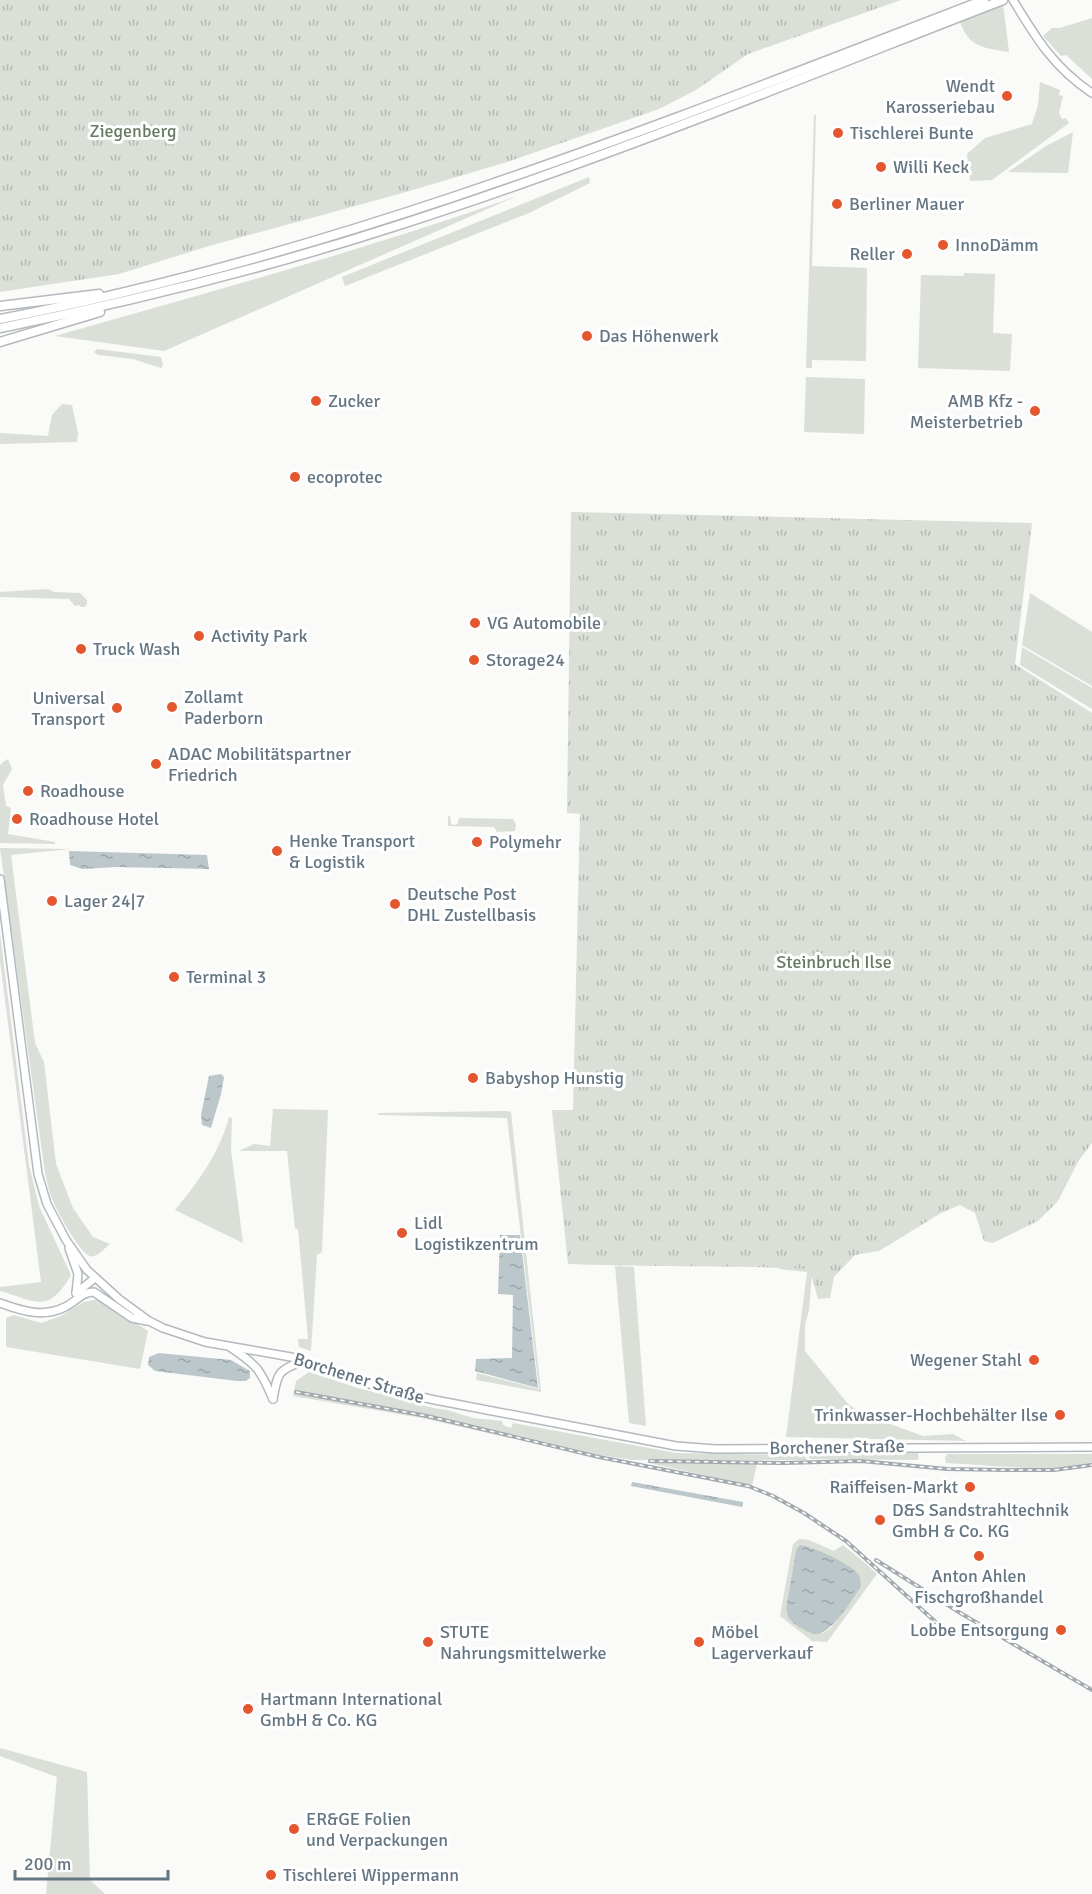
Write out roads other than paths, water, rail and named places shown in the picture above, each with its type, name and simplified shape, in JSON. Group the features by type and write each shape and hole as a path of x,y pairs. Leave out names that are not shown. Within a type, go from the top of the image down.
{"highway":[{"path":"0,328 117,304 207,281 332,246 482,197 621,148 930,25 984,0"},
{"path":"0,319 135,291 332,237 476,190 1003,0"},
{"path":"0,306 94,295 124,289 135,291"},
{"path":"0,342 99,313 117,304"}],"main road":[{"path":"1013,0 1053,61 1092,93"},
{"name":"Borchener Straße","path":"0,879 38,1174 46,1203 66,1240 95,1278 149,1321 205,1342 278,1354 384,1389 676,1446 715,1449 1092,1447"},
{"path":"66,1240 78,1274 76,1293"},
{"path":"58,1309 95,1278"},
{"path":"0,1303 23,1311 40,1313 65,1307 81,1294 94,1292 132,1318 149,1321"},
{"path":"227,1346 247,1358 260,1371 273,1399 277,1378 283,1369 303,1361"}],"water":[{"path":"69,851 207,855 209,869 116,867 82,869 70,865"},
{"path":"221,1074 224,1077 221,1094 211,1128 202,1125 201,1115 209,1076"},
{"path":"500,1235 520,1235 538,1388 475,1371 476,1359 512,1358 513,1295 498,1294"},
{"path":"159,1353 231,1360 250,1371 250,1378 246,1381 237,1381 155,1371 148,1365 149,1357"},
{"path":"632,1482 743,1502 743,1505 742,1507 631,1486"},
{"path":"800,1545 839,1560 853,1569 861,1580 861,1587 841,1615 829,1628 816,1634 793,1623 786,1608 796,1550"}],"railway":[{"path":"296,1392 427,1416 599,1457 748,1486 773,1496 804,1513 846,1541 950,1635"},
{"path":"650,1461 784,1463 861,1461 947,1469 1007,1470 1054,1470 1092,1465"},
{"path":"876,1560 962,1614 1092,1690"}],"place":[{"name":"Wendt Karosseriebau","path":"1007,96"},
{"name":"Tischlerei Bunte","path":"838,133"},
{"name":"Willi Keck","path":"881,167"},
{"name":"Berliner Mauer","path":"837,204"},
{"name":"InnoDämm","path":"943,245"},
{"name":"Reller","path":"907,254"},
{"name":"Das Höhenwerk","path":"587,336"},
{"name":"Zucker","path":"316,401"},
{"name":"AMB Kfz - Meisterbetrieb","path":"1035,411"},
{"name":"ecoprotec","path":"295,477"},
{"name":"VG Automobile","path":"475,623"},
{"name":"Activity Park","path":"199,636"},
{"name":"Truck Wash","path":"81,649"},
{"name":"Storage24","path":"474,660"},
{"name":"Zollamt Paderborn","path":"172,707"},
{"name":"Universal Transport","path":"117,708"},
{"name":"ADAC Mobilitätspartner Friedrich","path":"156,764"},
{"name":"Roadhouse","path":"28,791"},
{"name":"Roadhouse Hotel","path":"17,819"},
{"name":"Polymehr","path":"477,842"},
{"name":"Henke Transport & Logistik","path":"277,851"},
{"name":"Lager 24|7","path":"52,901"},
{"name":"Deutsche Post DHL Zustellbasis","path":"395,904"},
{"name":"Terminal 3","path":"174,977"},
{"name":"Babyshop Hunstig","path":"473,1078"},
{"name":"Lidl Logistikzentrum","path":"402,1233"},
{"name":"Wegener Stahl","path":"1034,1360"},
{"name":"Trinkwasser-Hochbehälter Ilse","path":"1060,1415"},
{"name":"Raiffeisen-Markt","path":"970,1487"},
{"name":"D&S Sandstrahltechnik GmbH & Co. KG","path":"880,1520"},
{"name":"Anton Ahlen Fischgroßhandel","path":"979,1556"},
{"name":"Lobbe Entsorgung","path":"1061,1630"},
{"name":"STUTE Nahrungsmittelwerke","path":"428,1642"},
{"name":"Möbel Lagerverkauf","path":"699,1642"},
{"name":"Hartmann International GmbH & Co. KG","path":"248,1709"},
{"name":"ER&GE Folien und Verpackungen","path":"294,1829"},
{"name":"Tischlerei Wippermann","path":"271,1875"}],"park label":[{"name":"Ziegenberg","path":"133,131"},
{"name":"Steinbruch Ilse","path":"834,962"}]}
